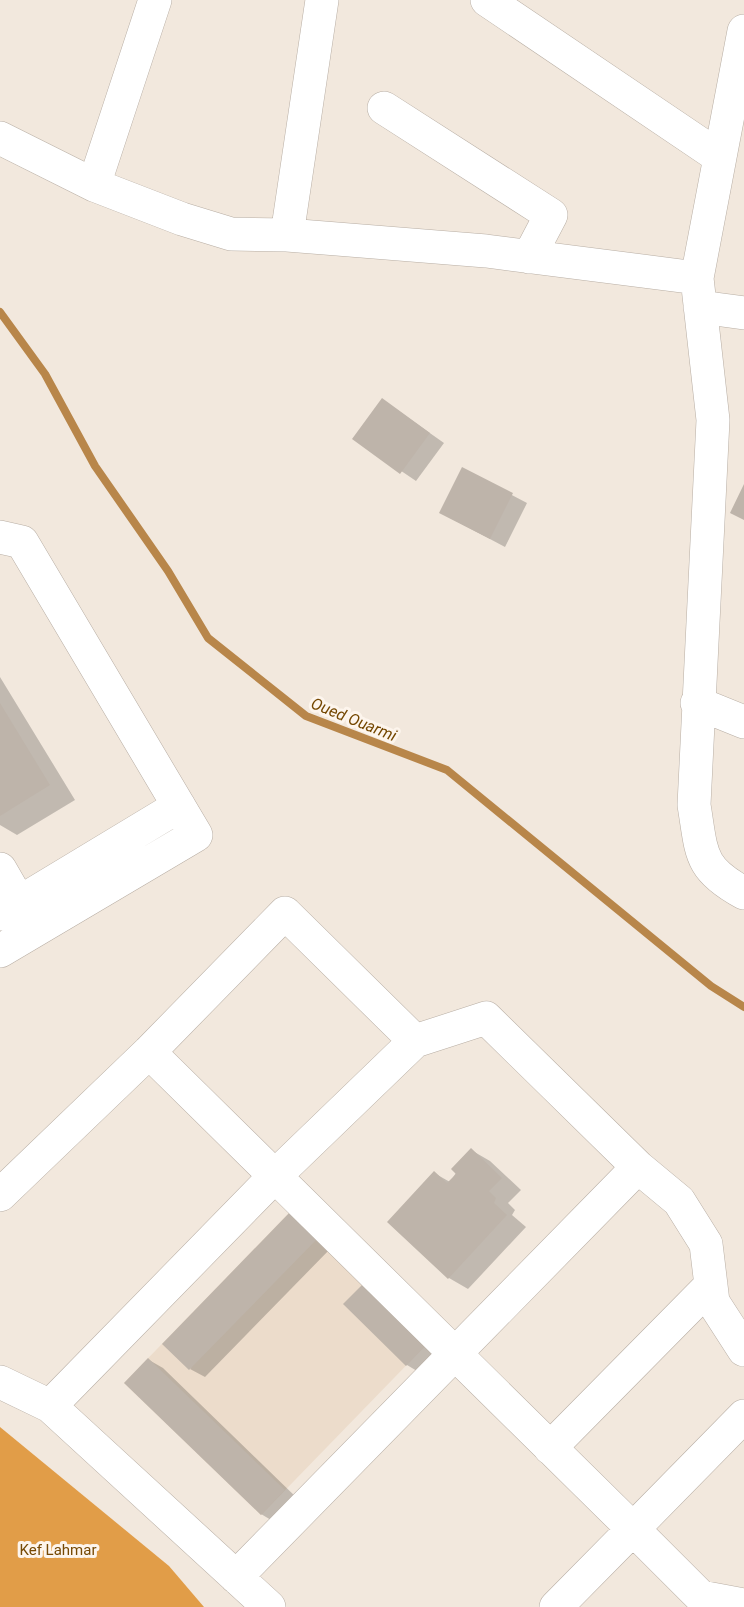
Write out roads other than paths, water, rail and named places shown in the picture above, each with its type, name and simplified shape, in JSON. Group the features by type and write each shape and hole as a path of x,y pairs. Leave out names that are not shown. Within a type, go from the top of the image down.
{"street":[{"path":"94,185 155,0"},
{"path":"287,235 322,0"},
{"path":"487,0 718,156"},
{"path":"744,31 718,156 713,204 698,292 713,420 708,553 697,703 694,805 703,859 720,880 744,893"},
{"path":"384,108 551,215 529,257"},
{"path":"0,138 94,185 182,219 231,234 287,235 529,257 698,292 744,313"},
{"path":"0,537 22,542 196,836 0,951"},
{"path":"697,703 744,722"},
{"path":"10,908 178,806"},
{"path":"0,868 10,908 35,931"},
{"path":"0,1195 149,1052 285,913 415,1041"},
{"path":"50,1406 275,1176 415,1041 486,1018 638,1167 679,1201 706,1244 713,1302 744,1350"},
{"path":"149,1052 701,1597 744,1605"},
{"path":"236,1577 638,1167"},
{"path":"550,1448 711,1285"},
{"path":"0,1382 50,1406 269,1607"},
{"path":"556,1607 744,1416"}],"waterway":[{"name":"Oued Ouarmi","path":"0,312 45,374 95,466 168,571 208,638 306,716 447,770 711,986 744,1007"}],"park label":[{"name":"Kef Lahmar","path":"58,1550"}]}
